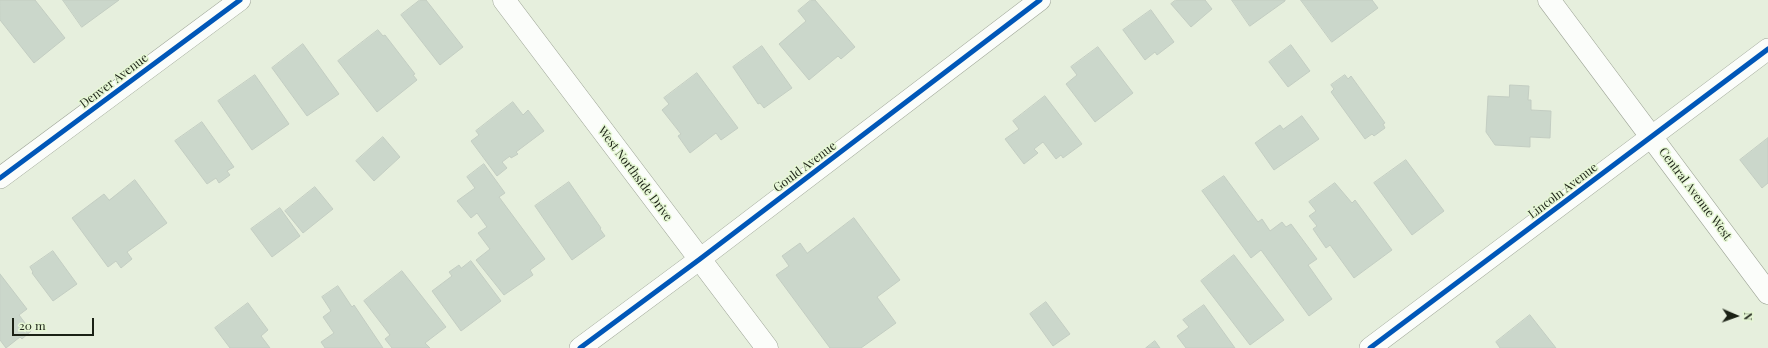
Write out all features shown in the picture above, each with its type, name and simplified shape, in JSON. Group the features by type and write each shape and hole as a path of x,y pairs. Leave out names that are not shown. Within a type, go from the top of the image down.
{"main road":[{"name":"West Northside Drive","path":"504,0 767,348"},
{"name":"Central Avenue West","path":"1549,0 1768,293"}],"street":[{"name":"Denver Avenue","path":"0,178 240,0"},
{"name":"Gould Avenue","path":"580,348 700,259 1040,0"},
{"name":"Lincoln Avenue","path":"1370,348 1768,50"}],"building":[{"path":"0,0 35,0 65,38 34,63 0,20"},
{"path":"63,0 119,0 82,27"},
{"path":"420,0 426,0 463,47 440,65 401,15"},
{"path":"811,0 815,0 855,47 841,59 838,56 809,80 779,44 806,21 798,11"},
{"path":"1176,0 1205,0 1212,9 1191,27 1171,4"},
{"path":"1232,0 1285,0 1285,1 1250,26"},
{"path":"1301,0 1372,0 1378,8 1332,42"},
{"path":"1151,10 1174,42 1157,55 1155,52 1145,60 1123,30"},
{"path":"378,30 383,36 385,35 415,74 413,75 417,80 377,112 338,61"},
{"path":"303,44 339,94 307,116 272,68"},
{"path":"1291,45 1310,71 1288,87 1269,62"},
{"path":"762,46 792,88 764,108 760,103 758,104 733,67"},
{"path":"1098,47 1133,93 1095,122 1066,84 1077,75 1071,67"},
{"path":"697,73 738,128 721,140 716,133 690,153 678,136 681,134 662,110 669,104 664,98"},
{"path":"255,75 289,124 252,150 218,101"},
{"path":"1345,75 1348,79 1351,76 1385,123 1383,124 1385,128 1374,136 1372,134 1365,139 1331,92 1334,89 1331,85"},
{"path":"1510,85 1529,86 1528,100 1531,100 1531,110 1551,111 1550,138 1530,137 1530,147 1495,145 1486,132 1488,96 1509,97"},
{"path":"1045,96 1082,144 1063,158 1061,155 1056,159 1043,142 1034,149 1038,153 1024,164 1005,139 1019,129 1013,121"},
{"path":"513,102 523,115 528,110 544,131 516,152 518,154 511,158 510,156 502,162 507,168 497,176 471,141 479,135 476,131"},
{"path":"1302,116 1319,139 1274,170 1255,143 1280,125 1283,129"},
{"path":"202,122 234,167 227,171 230,175 219,183 216,178 207,184 175,141"},
{"path":"383,137 400,157 374,181 356,161"},
{"path":"1768,138 1768,183 1762,188 1740,160"},
{"path":"1406,160 1444,211 1412,235 1374,183"},
{"path":"484,164 505,193 499,197 545,259 530,270 533,275 504,295 476,260 490,249 478,233 487,227 477,213 471,218 457,201 475,188 467,177"},
{"path":"1224,176 1258,222 1262,219 1270,231 1282,222 1286,227 1291,224 1317,259 1308,265 1332,299 1309,316 1261,250 1251,258 1202,191"},
{"path":"135,180 167,223 127,252 132,259 121,268 116,261 108,267 72,218 104,194 109,200"},
{"path":"569,182 605,236 572,260 535,206"},
{"path":"1335,183 1352,203 1355,200 1392,250 1354,278 1330,245 1326,248 1313,229 1317,226 1309,216 1316,211 1309,202"},
{"path":"315,187 333,209 303,233 285,211"},
{"path":"280,208 300,236 272,257 251,229"},
{"path":"854,218 900,280 877,297 896,323 861,348 830,348 776,275 789,266 782,256 800,243 807,253"},
{"path":"53,251 77,284 53,301 32,273 33,272 30,267"},
{"path":"1234,255 1284,320 1250,345 1201,281"},
{"path":"471,261 501,301 461,331 432,291 452,276 449,272 459,265 461,268"},
{"path":"402,271 446,327 425,343 430,348 392,348 385,339 390,335 364,301"},
{"path":"0,274 27,309 19,315 31,331 22,339 20,337 6,348 0,340"},
{"path":"338,286 352,307 354,305 383,348 325,348 321,342 334,333 323,317 331,311 322,297"},
{"path":"1046,302 1070,334 1053,346 1030,314"},
{"path":"248,303 268,330 261,336 270,348 230,348 215,328"},
{"path":"1204,305 1235,348 1186,348 1177,336 1189,327 1183,320"},
{"path":"1530,315 1556,348 1500,348 1496,342"},
{"path":"1155,341 1160,348 1146,348"}],"cycle path":[{"path":"0,178 240,0"},
{"path":"580,348 700,259 1040,0"},
{"path":"1370,348 1768,49"}]}
